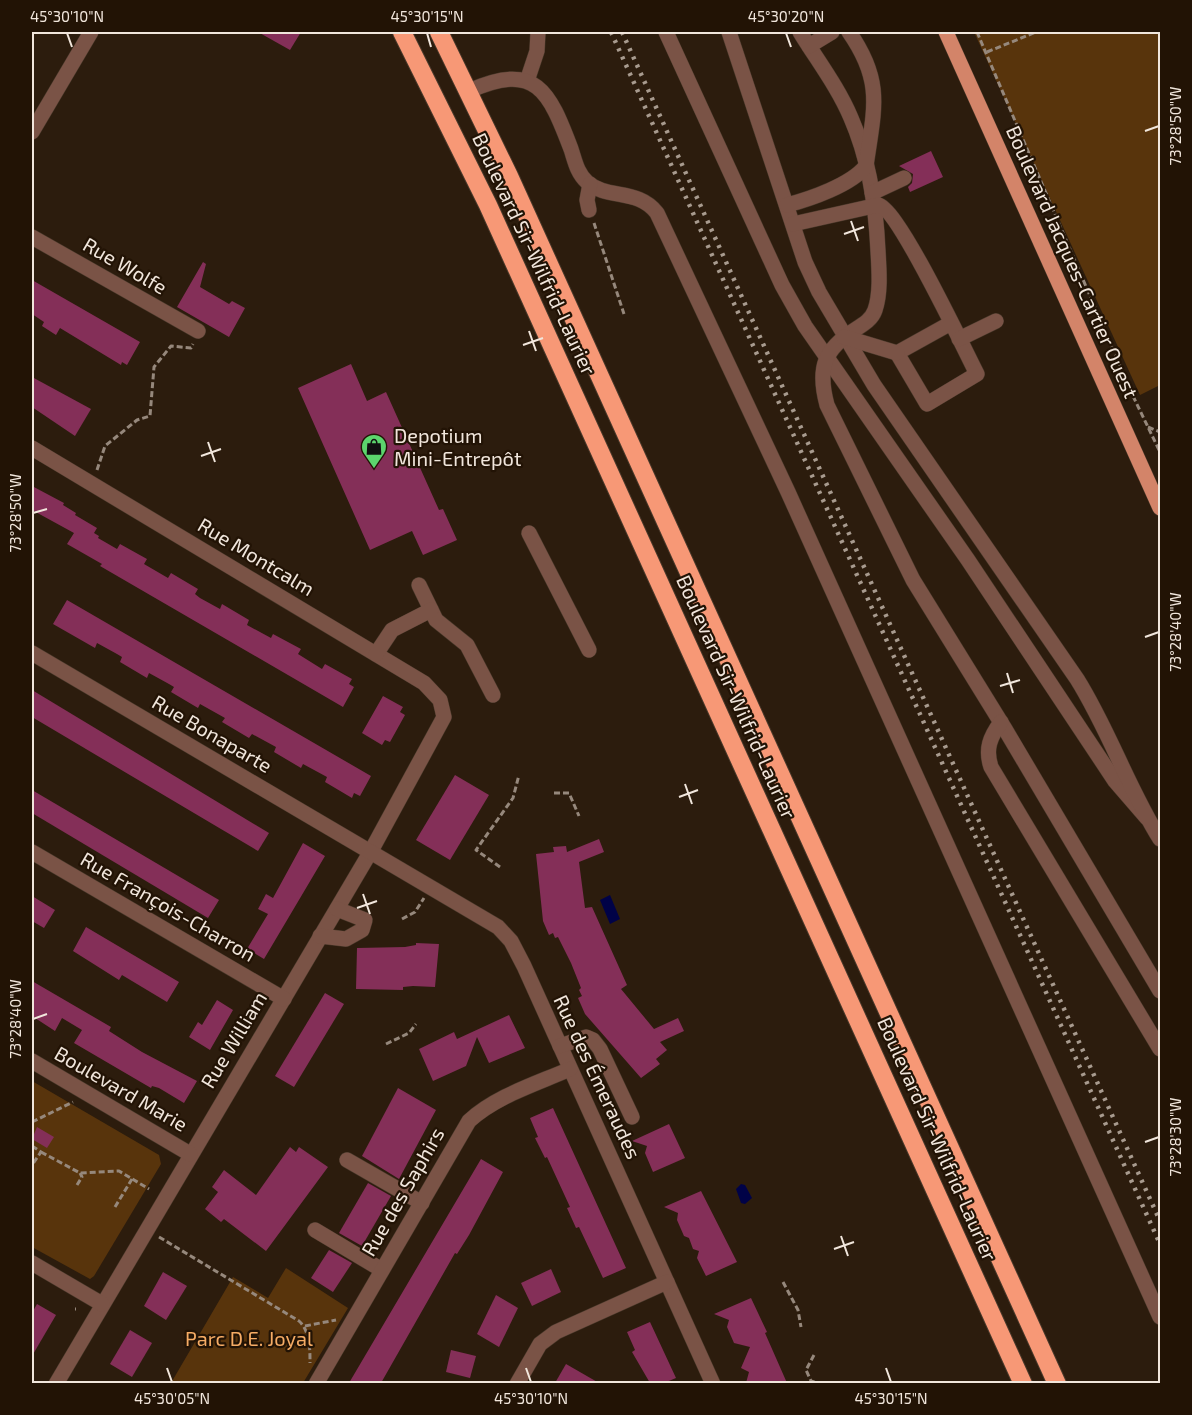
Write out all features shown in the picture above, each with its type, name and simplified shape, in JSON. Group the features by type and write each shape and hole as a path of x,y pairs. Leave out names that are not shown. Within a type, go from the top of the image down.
{"highway":[{"name":"Boulevard Sir-Wilfrid-Laurier","path":"402,32 488,205 1023,1383"},
{"name":"Boulevard Sir-Wilfrid-Laurier","path":"439,32 469,91 1057,1383"}],"main road":[{"name":"Boulevard Jacques-Cartier Ouest","path":"946,32 1161,508"}],"street":[{"path":"32,132 92,32"},
{"path":"526,81 537,51 538,32"},
{"path":"666,32 791,303 826,358 974,569 1115,781 1147,818 1161,839"},
{"path":"729,32 815,284 874,385 1055,645 1100,719 1147,818"},
{"path":"800,32 852,118 873,199 878,256 877,302 871,318 833,345 826,358 824,387 832,416 913,580 1001,722 1161,991"},
{"path":"809,46 832,32"},
{"path":"787,205 812,197 858,175 866,166 874,87 868,62 849,32"},
{"path":"469,91 500,79 526,81 537,86 552,105 576,166 590,184 640,199 657,213 788,492 1161,1317"},
{"path":"793,224 873,199 904,178"},
{"path":"589,210 587,200 590,184"},
{"path":"844,336 897,352 927,404 977,374 905,234 885,206 873,199"},
{"name":"Rue Wolfe","path":"32,237 198,331"},
{"path":"959,339 996,321"},
{"path":"897,352 951,323"},
{"name":"Rue Montcalm","path":"32,448 424,683 440,700 444,717"},
{"path":"529,533 589,650"},
{"path":"419,585 436,620 467,645 493,696"},
{"path":"376,654 392,630 431,610"},
{"name":"Rue Bonaparte","path":"32,653 371,851"},
{"name":"Rue William","path":"56,1383 371,851 444,717"},
{"path":"1083,731 1100,719"},
{"path":"1001,722 990,739 987,750 991,767 1161,1049"},
{"name":"Rue des Émeraudes","path":"371,851 498,927 511,941 713,1383"},
{"name":"Rue François-Charron","path":"32,852 284,999"},
{"path":"320,936 346,939 362,930 365,920 337,909"},
{"path":"560,1046 586,1036 593,1040 600,1049 632,1117"},
{"name":"Boulevard Marie","path":"32,1061 190,1154"},
{"name":"Rue des Saphirs","path":"312,1377 356,1316 469,1120 479,1111 570,1069"},
{"path":"347,1160 422,1203"},
{"path":"315,1230 382,1270"},
{"path":"32,1263 102,1304"},
{"path":"517,1383 540,1344 556,1332 667,1282"}],"path":[{"path":"977,32 1148,427 1161,452"},
{"path":"987,52 1036,32"},
{"path":"589,210 624,314"},
{"path":"97,470 105,446 137,420 150,416 154,367 171,346 191,348 198,331"},
{"path":"1148,427 1161,432"},
{"path":"500,867 476,850 513,798 519,775"},
{"path":"554,794 569,793 579,816"},
{"path":"402,918 415,912 432,887"},
{"path":"386,1044 409,1033 416,1024"},
{"path":"32,1122 73,1102"},
{"path":"32,1146 80,1173 119,1171 149,1189"},
{"path":"32,1165 41,1152"},
{"path":"77,1185 82,1177 80,1173"},
{"path":"115,1207 132,1179"},
{"path":"158,1236 305,1326 356,1316"},
{"path":"783,1282 798,1310 801,1327"},
{"path":"305,1326 312,1377"},
{"path":"814,1355 806,1370 811,1382 820,1383"}],"green space":[{"path":"974,32 1160,32 1160,385 1140,395"},
{"path":"32,1081 159,1155 161,1164 94,1276 90,1279 32,1247"},
{"name":"Parc D.E. Joyal","path":"286,1268 348,1308 303,1383 171,1383 233,1277 268,1298"}],"shaded area":[{"path":"610,895 620,919 610,924 600,900"},
{"path":"741,1184 745,1185 752,1198 745,1204 741,1203 736,1189"}],"building":[{"path":"258,32 301,32 290,50"},
{"path":"931,151 943,177 910,192 908,187 912,183 913,174 899,166"},
{"path":"203,262 206,264 200,287 229,304 232,301 245,308 229,337 177,307"},
{"path":"32,280 140,342 127,365 122,362 121,365 60,328 56,335 42,326 44,322 32,314"},
{"path":"351,364 367,401 386,392 439,510 443,509 457,540 423,555 412,531 370,550 298,388"},
{"path":"32,377 91,409 75,436 32,407"},
{"path":"32,486 64,503 63,505 76,513 75,515 97,528 94,533 99,536 98,538 117,549 120,544 147,559 144,564 168,578 171,573 198,589 195,594 200,598 220,609 222,604 249,620 247,625 271,638 273,634 301,649 298,654 322,669 325,664 352,679 349,684 354,687 343,707 100,566 102,564 67,544 74,533 32,510"},
{"path":"67,600 371,776 360,796 354,793 352,798 325,782 327,777 303,764 301,768 274,752 276,747 252,734 249,738 222,722 225,718 200,704 198,708 171,692 174,687 169,684 149,673 147,678 120,662 122,657 117,654 97,643 95,648 53,624"},
{"path":"32,690 269,833 258,851 32,717"},
{"path":"383,696 403,707 400,712 405,715 390,742 385,740 382,745 362,733"},
{"path":"455,775 489,795 450,860 416,840"},
{"path":"32,790 219,900 208,918 32,813"},
{"path":"599,839 604,852 579,862 585,908 592,907 627,985 621,989 654,1029 678,1018 684,1031 660,1042 667,1050 656,1059 660,1064 641,1078 585,1014 578,998 582,996 579,990 581,988 571,963 558,937 555,938 553,933 549,935 543,921 536,854 554,852 553,847 566,846 567,852"},
{"path":"303,843 325,856 264,959 247,949 268,914 258,909 266,894 273,898"},
{"path":"32,896 55,910 44,928 32,921"},
{"path":"86,927 179,982 167,1002 122,975 119,980 73,951"},
{"path":"416,943 439,944 435,987 413,986 403,987 403,990 356,989 357,948 405,947 416,945"},
{"path":"32,981 111,1027 109,1031 142,1052 197,1081 184,1103 159,1088 152,1086 151,1088 74,1043 82,1030 62,1018 55,1031 32,1016"},
{"path":"325,993 344,1004 294,1087 275,1076"},
{"path":"217,1000 233,1010 210,1050 189,1037 198,1022 202,1025"},
{"path":"509,1015 525,1048 489,1063 477,1037 466,1066 433,1081 419,1049 454,1032 457,1039"},
{"path":"398,1088 436,1110 399,1179 362,1156"},
{"path":"553,1108 626,1268 603,1278 579,1227 576,1228 567,1208 570,1207 547,1157 545,1158 535,1138 538,1137 530,1118"},
{"path":"669,1124 685,1158 653,1172 645,1153 647,1146 632,1141"},
{"path":"37,1127 54,1137 47,1148 32,1139"},
{"path":"290,1147 296,1152 299,1147 328,1167 266,1251 224,1219 221,1222 205,1209 218,1192 212,1187 224,1170 256,1195"},
{"path":"481,1159 503,1172 469,1235 457,1254 455,1253 381,1383 349,1383"},
{"path":"368,1183 391,1196 362,1246 339,1233"},
{"path":"701,1191 737,1262 706,1276 697,1258 699,1251 693,1249 689,1238 684,1236 677,1220 678,1213 664,1207"},
{"path":"329,1250 352,1263 333,1292 311,1278"},
{"path":"551,1269 561,1292 532,1306 521,1283"},
{"path":"163,1272 187,1286 166,1320 144,1306"},
{"path":"496,1295 518,1308 499,1347 477,1334"},
{"path":"751,1298 787,1383 746,1383 749,1372 741,1368 750,1347 734,1343 727,1327 729,1320 714,1314"},
{"path":"37,1304 56,1315 32,1356 32,1313"},
{"path":"650,1322 676,1378 664,1383 650,1383 632,1352 635,1350 627,1332"},
{"path":"130,1330 152,1343 132,1377 110,1364"},
{"path":"451,1350 476,1356 470,1378 446,1372"},
{"path":"566,1364 599,1383 555,1383"}],"railway":[{"path":"611,32 1160,1244"},
{"path":"622,32 1160,1221"}],"place":[{"name":"Depotium Mini-Entrepôt","path":"374,470"}]}
